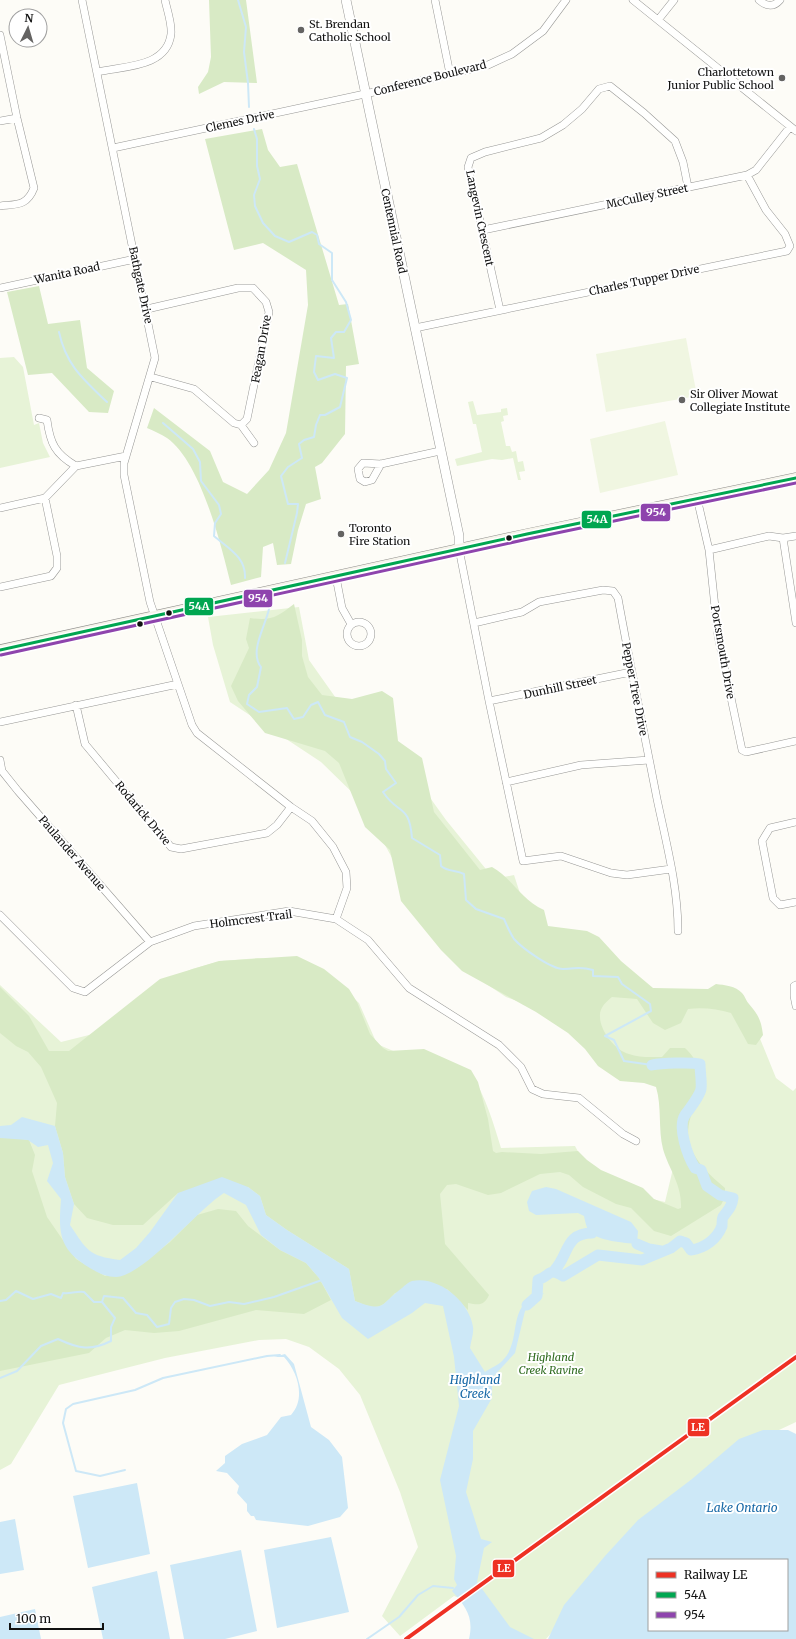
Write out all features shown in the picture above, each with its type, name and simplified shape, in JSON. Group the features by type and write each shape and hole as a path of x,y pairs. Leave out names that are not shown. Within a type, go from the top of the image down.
{"main road":[{"path":"0,650 459,549 796,478"}],"street":[{"name":"Bathgate Drive","path":"82,0 135,259 147,309 155,358 151,377 126,456 124,475 154,615 192,726 197,733 291,807 312,821 333,847 346,872 347,888 336,919"},
{"path":"97,72 148,62 164,52 171,33 165,0"},
{"name":"Centennial Road","path":"346,0 459,536 459,549 523,861 561,856 611,873 627,875 672,869"},
{"path":"435,0 450,74"},
{"name":"Conference Boulevard","path":"366,94 488,65 512,54 543,31 566,0"},
{"path":"633,0 793,129"},
{"path":"658,20 674,0"},
{"path":"759,0 765,5 775,5 780,0"},
{"path":"0,35 16,118 34,188 31,195 23,204 0,206"},
{"name":"Langevin Crescent","path":"500,310 468,167 471,158 485,152 541,138 563,125 582,109 599,89 610,86 671,136 678,146 688,187"},
{"name":"Clemes Drive","path":"113,148 366,94"},
{"path":"0,121 16,118"},
{"name":"McCulley Street","path":"483,230 747,175 756,170 793,129"},
{"name":"Charles Tupper Drive","path":"415,328 787,251 790,246 788,238 766,210 747,175"},
{"name":"Wanita Road","path":"0,288 135,259"},
{"name":"Feagan Drive","path":"147,309 238,288 253,288 266,302 269,312 266,332 247,419 241,425"},
{"path":"151,377 194,389 234,424 241,425 254,443"},
{"path":"39,418 47,420 51,443 58,452 76,466"},
{"path":"381,464 440,451"},
{"path":"0,508 45,498 76,466 126,456"},
{"path":"0,587 51,576 57,568 57,556 45,498"},
{"name":"Portsmouth Drive","path":"697,498 708,550 718,636 742,750 746,752 796,741"},
{"path":"708,550 769,536 783,538 796,536"},
{"path":"783,538 796,623"},
{"path":"336,577 342,608 351,624"},
{"name":"Pepper Tree Drive","path":"474,623 522,612 539,602 603,590 613,591 618,598 631,672 672,869 678,907 678,931"},
{"name":"Dunhill Street","path":"489,701 631,672"},
{"path":"0,722 178,684"},
{"name":"Rodarick Drive","path":"76,706 85,744 171,847 180,849 267,833 277,825 291,807"},
{"name":"Paulander Avenue","path":"0,760 2,771 18,791 150,942"},
{"path":"506,782 581,765 649,760"},
{"path":"796,822 770,828 762,841 773,898 780,905 796,902"},
{"name":"Holmcrest Trail","path":"0,915 73,988 85,992 150,942 194,926 289,912 336,919 368,940 409,988 499,1044 521,1068 532,1089 543,1094 578,1098 623,1134 636,1141"},
{"path":"796,985 794,986 794,996 796,1006"}],"green space":[{"path":"209,0 246,0 257,83 224,82 199,94 198,87 208,72 211,57"},
{"path":"262,129 268,150 280,167 297,164 339,305 348,304 359,364 346,366 345,434 322,463 315,467 321,499 306,504 298,530 291,564 277,565 273,543 263,547 261,577 231,585 222,549 208,506 190,465 179,450 167,438 147,428 154,408 210,451 223,482 247,494 269,470 286,433 308,305 306,270 263,243 234,250 205,139"},
{"path":"39,286 48,324 80,320 87,368 114,391 108,413 89,412 52,373 28,375 7,292"},
{"path":"686,338 697,396 606,412 596,354"},
{"path":"14,357 23,367 34,425 39,423 43,443 50,457 0,468 0,358"},
{"path":"473,401 477,415 501,412 501,409 507,408 508,415 503,416 504,421 501,422 506,446 510,446 512,452 516,451 518,462 523,461 525,471 519,472 521,480 518,480 513,458 502,460 492,459 457,466 455,459 482,452 476,424 473,424 468,402"},
{"path":"665,421 678,475 600,493 590,439"},
{"path":"294,604 302,640 302,656 308,677 322,695 352,699 382,691 393,698 398,741 422,758 434,812 480,870 492,867 506,877 523,895 544,910 548,926 587,931 599,937 621,961 653,988 708,989 716,984 733,987 743,994 759,1018 763,1035 756,1045 748,1044 731,1013 720,1010 705,1008 688,1009 681,1023 665,1030 653,1023 637,999 612,997 603,1006 600,1014 601,1022 606,1034 614,1045 624,1052 641,1057 662,1057 670,1048 685,1048 696,1061 701,1079 691,1116 688,1136 690,1146 700,1164 725,1188 725,1197 721,1205 671,1236 654,1231 631,1208 616,1204 583,1187 569,1175 560,1172 540,1174 501,1193 488,1195 456,1184 447,1185 440,1194 445,1244 489,1295 481,1304 468,1303 468,1310 447,1289 395,1293 385,1303 377,1307 368,1306 355,1301 349,1269 266,1215 260,1196 248,1187 178,1193 143,1225 113,1225 87,1218 74,1204 65,1177 63,1153 55,1126 57,1103 41,1067 28,1052 16,1046 0,1033 0,987 29,1016 49,1051 69,1051 160,979 219,961 297,956 324,969 349,989 357,1002 370,1034 383,1048 388,1051 424,1049 471,1070 478,1082 488,1119 493,1151 496,1153 541,1154 578,1151 587,1160 601,1170 643,1188 654,1199 678,1209 681,1208 681,1199 677,1184 663,1149 659,1102 656,1087 644,1083 620,1081 598,1066 585,1049 568,1033 536,1012 462,971 441,950 401,901 390,850 365,827 339,763 325,751 265,733 238,701 231,686 249,648 246,639 250,618 264,619 274,617"},
{"name":"Highland Creek Ravine","path":"299,607 309,660 338,701 413,774 446,820 494,879 514,875 536,942 640,987 746,1004 776,1078 793,1091 796,1088 796,1422 739,1449 580,1601 546,1639 490,1639 478,1605 454,1596 400,1636 382,1616 418,1547 400,1492 360,1395 339,1369 309,1347 286,1339 259,1340 165,1358 59,1385 11,1464 0,1470 0,985 61,1042 109,1030 163,983 192,969 221,961 258,958 290,961 331,978 359,1003 377,1044 419,1062 471,1074 485,1101 501,1148 575,1146 583,1161 635,1195 665,1202 694,1081 648,1070 571,1020 506,997 470,973 391,856 361,801 321,762 230,702 213,645 208,617"},
{"path":"7,1137 29,1140 35,1155 32,1171 47,1217 76,1259 105,1276 143,1263 170,1242 197,1215 218,1209 236,1211 248,1226 280,1250 306,1263 319,1278 331,1300 304,1314 256,1310 179,1331 154,1333 125,1330 106,1338 89,1353 0,1371 0,1138"}],"water":[{"name":"Highland Creek","path":"22,1117 55,1126 63,1153 65,1177 74,1204 70,1225 85,1246 95,1254 120,1260 136,1248 150,1232 178,1193 222,1177 248,1187 260,1196 266,1215 349,1269 355,1301 365,1305 382,1305 412,1281 422,1280 442,1286 451,1292 466,1308 471,1318 473,1334 470,1348 485,1372 501,1362 509,1351 513,1342 516,1322 524,1305 532,1298 544,1293 525,1311 515,1353 492,1378 492,1398 473,1431 473,1459 466,1492 481,1539 492,1542 484,1548 477,1582 510,1627 534,1639 469,1639 470,1618 465,1607 452,1591 457,1585 454,1579 456,1556 440,1480 459,1406 454,1357 443,1306 425,1303 412,1313 368,1339 342,1318 319,1278 306,1263 280,1250 261,1235 246,1205 224,1193 213,1201 141,1266 128,1274 116,1277 100,1273 76,1258 65,1244 60,1228 61,1199 47,1181 53,1163 48,1145 38,1147 28,1140 0,1138 0,1126 11,1125"},
{"path":"546,1187 556,1189 631,1222 638,1231 637,1244 612,1241 598,1237 589,1231 584,1216 578,1213 536,1215 529,1211 527,1202 532,1191"},
{"path":"285,1354 294,1364 311,1427 329,1440 342,1457 348,1508 340,1517 308,1526 256,1520 254,1516 251,1516 247,1511 247,1504 237,1493 239,1486 227,1473 216,1471 225,1463 225,1456 242,1444 267,1435 281,1417 291,1415 296,1409 299,1394 293,1370 284,1357 274,1357"},
{"name":"Lake Ontario","path":"763,1430 788,1430 796,1434 796,1639 548,1639 564,1605 605,1556 638,1520 692,1479 739,1439"},
{"path":"137,1483 150,1554 88,1568 73,1496"},
{"path":"15,1519 24,1570 0,1574 0,1522"},
{"path":"331,1537 349,1612 277,1628 264,1550"},
{"path":"241,1550 257,1631 225,1639 184,1639 170,1565"},
{"path":"157,1571 170,1639 103,1639 92,1587"},
{"path":"35,1609 41,1639 0,1639 0,1617"}],"waterway":[{"path":"238,0 246,27 244,52 249,107"},
{"path":"254,129 257,139 257,166 260,179 254,195 255,206 263,223 275,236 289,242 312,232 317,235 319,244 332,253 332,280 346,302 351,320 344,332 336,332 331,338 334,358 316,356 314,372 318,380 335,374 347,378 340,407 325,415 320,415 316,425 314,437 304,440 299,444 302,458 288,467 281,476 288,504 298,504 285,563"},
{"path":"59,332 62,344 71,363 83,378 107,402"},
{"path":"163,423 193,449 200,462 201,481 219,505 221,514 215,523 214,536 231,549 240,559 245,571 245,578"},
{"path":"269,609 257,647 258,661 261,667 257,687 249,695 247,704 259,712 287,708 294,719 303,717 311,705 318,702 325,715 344,722 350,737 362,742 379,754 385,761 386,769 396,783 383,792 406,814 411,827 412,838 440,855 441,866 464,874 466,900 476,909 504,919 514,939 551,966 563,969 581,968 593,970 593,976 618,977 622,984 650,1004 651,1011 605,1036 614,1040 624,1061 652,1065"},
{"path":"527,1305 537,1296 538,1280 552,1272 563,1276 598,1255 642,1260 671,1248 680,1241 686,1243 691,1250 696,1249 706,1245 714,1239 720,1231 723,1217 731,1206 733,1198 720,1195 707,1186 701,1170 695,1168 692,1163 684,1142 682,1127 685,1115 697,1099 701,1089 700,1064 676,1063 652,1065"},
{"path":"554,1271 559,1265 572,1241 583,1234 592,1233"},
{"path":"637,1244 649,1249 661,1251"},
{"path":"0,1378 17,1371 41,1346 58,1339 72,1345 85,1348 111,1341 111,1327 115,1318 102,1302 104,1296 123,1298 136,1313 147,1315 157,1327 169,1324 171,1308 175,1302 184,1299 194,1300 210,1306 229,1302 244,1304 274,1297 322,1280"},
{"path":"0,1301 6,1300 16,1291 33,1299 51,1294 61,1298 63,1293 84,1292 94,1302 101,1302"},
{"path":"125,1470 100,1476 76,1471 63,1423 66,1409 73,1404 135,1390 163,1378 267,1356 280,1355"},
{"path":"367,1639 399,1617 418,1595 433,1586 453,1588"}],"rail line":[{"name":"LE","path":"406,1639 796,1357"}],"transit line":[{"name":"54A","path":"0,650 527,534 796,478"},
{"name":"954","path":"1,655 528,539 796,483"}],"place":[{"name":"St. Brendan Catholic School","path":"301,30"},
{"name":"Charlottetown Junior Public School","path":"782,78"},
{"name":"Sir Oliver Mowat Collegiate Institute","path":"682,400"},
{"name":"Toronto Fire Station","path":"341,534"}]}
